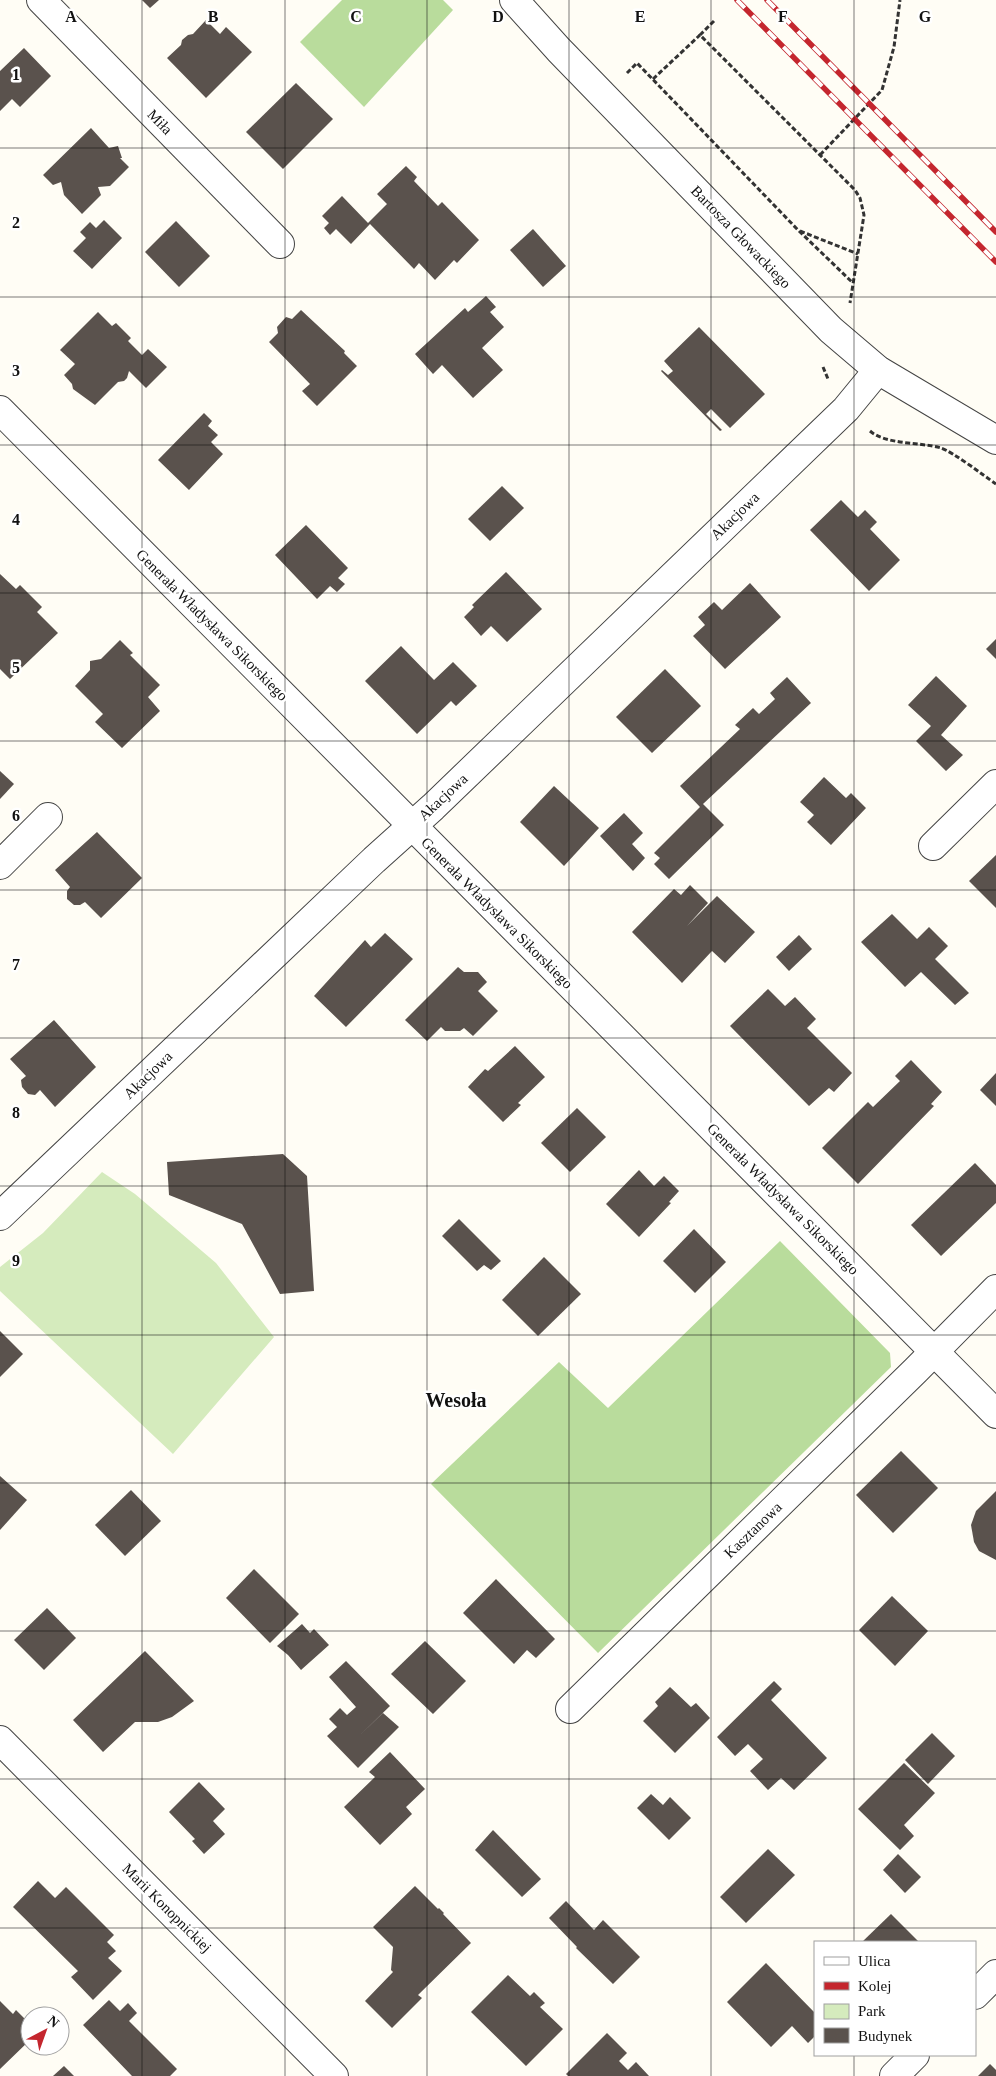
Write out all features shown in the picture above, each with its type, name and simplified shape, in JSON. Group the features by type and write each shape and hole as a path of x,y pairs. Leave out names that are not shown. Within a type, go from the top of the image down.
{"street":[{"name":"Miła","path":"41,0 280,244"},
{"name":"Bartosza Głowackiego","path":"514,0 559,50 831,330 878,370 996,440"},
{"name":"Akacjowa","path":"0,1216 846,409 878,370"},
{"name":"Generała Władysława Sikorskiego","path":"0,410 996,1414"},
{"path":"933,846 996,784"},
{"path":"0,865 48,817"},
{"name":"Kasztanowa","path":"570,1709 935,1352 996,1289"},
{"name":"Marii Konopnickiej","path":"0,1740 334,2076"},
{"path":"976,1994 996,1974"},
{"path":"894,2076 914,2056"}],"path":[{"path":"820,155 882,90 894,46 900,0"},
{"path":"653,79 714,21"},
{"path":"700,35 855,190 860,198 864,215 849,310 812,352 827,374 833,397 874,435 942,448 996,484"},
{"path":"625,75 637,63 798,230 854,284"},
{"path":"798,230 858,254"}],"green space":[{"path":"342,0 443,0 453,10 364,107 300,42"},
{"path":"102,1172 135,1194 216,1263 274,1337 173,1454 0,1291 0,1267 43,1233"},
{"path":"780,1241 890,1353 891,1367 598,1653 431,1484 559,1362 608,1408"}],"building":[{"path":"142,0 159,0 150,8"},
{"path":"206,20 220,34 226,27 252,52 206,98 167,58 181,45 182,40 188,35 193,34"},
{"path":"24,48 51,76 20,107 12,99 0,111 0,71"},
{"path":"296,83 333,119 283,169 246,132"},
{"path":"91,128 109,148 118,146 122,158 120,158 129,167 110,186 98,187 101,195 82,214 64,195 61,182 53,185 43,175"},
{"path":"406,166 417,177 414,181 438,206 442,202 479,240 457,263 454,260 435,280 419,263 414,269 370,224 351,244 336,229 330,235 324,228 329,223 322,216 342,196 368,223 387,204 377,194"},
{"path":"104,220 122,238 92,269 73,251 86,238 80,232 90,222 96,228"},
{"path":"176,221 210,256 179,287 145,252"},
{"path":"533,229 566,266 543,287 510,250"},
{"path":"486,296 496,307 490,312 504,327 482,348 503,370 473,398 442,365 433,374 415,354 465,308 468,312"},
{"path":"301,310 345,351 344,353 357,366 317,406 302,391 310,384 269,342 278,333 277,327 286,317 292,319"},
{"path":"98,312 112,326 116,323 131,338 128,341 142,355 148,349 167,367 146,388 129,371 124,381 118,382 95,405 73,389 72,384 64,375 75,364 60,350"},
{"path":"699,327 765,394 730,428 711,409 706,414 722,430 720,431 661,371 668,375 673,371 664,361"},
{"path":"204,413 212,421 208,426 218,435 211,442 223,454 189,490 158,460"},
{"path":"502,486 524,508 490,541 468,519"},
{"path":"841,500 858,517 865,510 877,522 870,529 900,560 869,591 810,530"},
{"path":"306,525 348,568 338,578 345,584 337,592 330,586 317,599 275,555"},
{"path":"506,572 542,609 507,642 491,626 481,636 464,617 474,607 472,605"},
{"path":"0,574 16,589 20,585 42,607 37,612 58,633 10,679 0,669"},
{"path":"750,583 781,617 725,669 693,636 705,625 698,617 714,602 722,610"},
{"path":"996,639 996,659 986,649"},
{"path":"120,640 133,653 130,655 160,685 148,697 160,711 122,748 95,722 103,714 75,686 90,670 90,661 101,659"},
{"path":"401,646 434,680 453,662 477,686 456,706 451,701 417,734 365,681"},
{"path":"665,669 701,706 652,753 616,717"},
{"path":"936,676 967,706 941,735 963,755 946,771 916,741 931,726 908,705"},
{"path":"787,677 811,703 703,804 724,825 669,879 654,864 660,858 654,853 700,807 680,786 740,729 735,725 753,708 759,714 775,699 770,693"},
{"path":"0,771 14,784 0,799"},
{"path":"824,777 846,798 851,793 866,808 831,845 807,822 814,815 800,802"},
{"path":"554,786 599,828 564,866 520,822"},
{"path":"624,813 643,833 632,844 645,858 633,871 600,836"},
{"path":"97,832 142,878 101,918 85,902 80,905 74,905 67,899 67,891 70,887 55,870"},
{"path":"996,855 996,908 969,881"},
{"path":"690,885 708,903 687,926 717,896 755,932 725,963 712,951 682,983 632,932 674,889 681,895"},
{"path":"892,914 917,939 929,927 948,946 935,959 969,993 955,1005 921,972 905,987 861,942"},
{"path":"385,933 413,959 346,1027 314,996 365,940 371,947"},
{"path":"799,935 812,949 789,971 776,957"},
{"path":"458,967 464,972 478,972 487,982 478,991 498,1011 473,1036 464,1028 460,1031 445,1031 441,1027 427,1041 405,1020"},
{"path":"768,989 785,1006 795,997 816,1019 807,1028 852,1073 834,1092 829,1088 809,1106 730,1026"},
{"path":"54,1020 96,1067 55,1107 40,1090 35,1095 28,1094 22,1087 21,1080 26,1076 10,1059"},
{"path":"515,1046 545,1077 518,1103 521,1105 503,1122 468,1087 485,1069 488,1071"},
{"path":"911,1060 942,1092 931,1104 934,1106 858,1184 822,1148 868,1102 873,1107 900,1081 895,1076"},
{"path":"996,1073 996,1106 980,1090"},
{"path":"577,1108 606,1137 570,1172 541,1143"},
{"path":"283,1154 307,1176 314,1291 280,1294 242,1224 169,1195 167,1162"},
{"path":"975,1163 996,1185 996,1203 941,1256 911,1225"},
{"path":"639,1170 654,1186 664,1176 679,1191 669,1202 671,1203 639,1237 606,1204"},
{"path":"459,1219 501,1261 491,1270 484,1265 477,1271 442,1236"},
{"path":"694,1229 726,1262 695,1293 663,1261"},
{"path":"544,1257 581,1294 538,1336 502,1300"},
{"path":"0,1331 23,1354 0,1377"},
{"path":"901,1451 938,1488 893,1533 856,1495"},
{"path":"0,1476 27,1500 0,1530"},
{"path":"131,1490 161,1521 125,1556 95,1525"},
{"path":"996,1491 996,1560 979,1551 974,1542 971,1525 976,1511"},
{"path":"254,1569 299,1614 270,1643 226,1598"},
{"path":"496,1579 555,1639 536,1658 527,1650 514,1664 463,1613"},
{"path":"892,1596 928,1631 895,1666 859,1630"},
{"path":"47,1608 76,1638 44,1670 14,1640"},
{"path":"302,1624 310,1633 314,1629 329,1645 301,1670 277,1646"},
{"path":"425,1641 466,1681 433,1714 391,1674"},
{"path":"145,1651 194,1701 172,1717 158,1722 135,1722 103,1752 73,1720"},
{"path":"346,1661 390,1706 358,1737 383,1713 399,1727 358,1768 327,1736 337,1727 329,1719 340,1708 347,1715 356,1707 329,1677"},
{"path":"774,1681 782,1689 771,1700 827,1758 794,1790 781,1778 768,1790 750,1771 763,1759 748,1744 735,1756 717,1737"},
{"path":"670,1687 691,1707 696,1703 710,1718 675,1753 643,1721 658,1706 655,1702"},
{"path":"932,1733 955,1756 928,1784 905,1760"},
{"path":"390,1752 425,1789 406,1807 412,1814 380,1845 344,1807 375,1777 369,1772"},
{"path":"904,1763 935,1793 904,1825 914,1836 900,1850 858,1809"},
{"path":"199,1782 225,1809 213,1821 225,1834 204,1854 192,1841 195,1839 169,1812"},
{"path":"651,1794 663,1805 670,1797 691,1818 669,1840 637,1808"},
{"path":"493,1830 541,1879 522,1897 475,1850"},
{"path":"768,1849 795,1875 746,1923 720,1897"},
{"path":"898,1854 921,1877 905,1893 883,1870"},
{"path":"38,1881 55,1898 66,1887 114,1935 107,1942 116,1951 108,1958 122,1971 93,2000 71,1977 78,1971 13,1907"},
{"path":"415,1886 444,1913 471,1943 418,1995 422,1998 392,2028 365,2001 393,1972 391,1970 393,1947 373,1927"},
{"path":"566,1901 594,1930 603,1920 640,1957 613,1984 576,1948 549,1918"},
{"path":"891,1914 918,1941 863,1941"},
{"path":"766,1963 814,2012 814,2037 808,2043 792,2026 771,2047 727,2002"},
{"path":"508,1975 530,1996 534,1992 545,2003 540,2007 563,2029 526,2066 471,2012"},
{"path":"109,2000 120,2011 128,2003 137,2013 129,2021 177,2069 170,2076 132,2076 83,2025"},
{"path":"0,2001 13,2014 16,2010 20,2014 20,2050 0,2069"},
{"path":"607,2033 627,2053 619,2061 628,2070 636,2062 649,2076 568,2076 566,2074"},
{"path":"990,2064 996,2070 996,2076 978,2076"},
{"path":"64,2066 74,2076 53,2076"}],"railway":[{"path":"737,0 996,262"},
{"path":"767,0 996,232"}],"district":[{"name":"Wesoła","path":"456,1400"}]}
